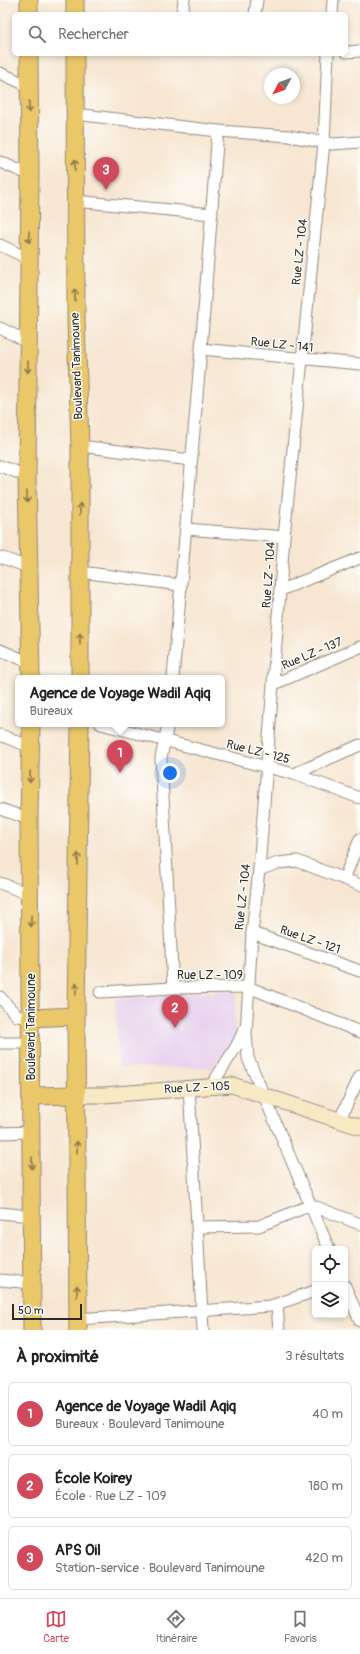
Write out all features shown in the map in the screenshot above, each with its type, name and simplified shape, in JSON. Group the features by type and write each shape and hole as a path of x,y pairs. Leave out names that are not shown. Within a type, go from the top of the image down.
{"main road":[{"path":"29,0 29,12"},
{"path":"75,0 75,12"},
{"path":"29,56 30,175 27,476 30,671"},
{"name":"Boulevard Tanimoune","path":"75,56 76,320 80,446 80,675"},
{"name":"Boulevard Tanimoune","path":"31,727 29,819 32,1018 30,1044 32,1096 32,1330"},
{"path":"78,1325 76,1016 80,727"},
{"path":"32,1018 76,1016"},
{"name":"Rue LZ - 105","path":"76,1095 104,1095 189,1087 232,1085 360,1127"},
{"path":"32,1096 76,1095"}],"street":[{"path":"182,12 184,0"},
{"path":"255,12 257,0"},
{"path":"332,12 333,0"},
{"path":"348,52 360,50"},
{"name":"Rue LZ - 104","path":"328,56 324,143 284,537 274,684 266,767 259,870 252,933 246,1025 248,1058 262,1095 329,1246"},
{"path":"0,73 29,86"},
{"path":"75,114 218,131 289,136 324,143 346,144 360,142"},
{"path":"172,675 186,529 218,131"},
{"path":"0,162 30,175"},
{"path":"75,201 212,214"},
{"path":"0,245 29,259"},
{"path":"0,328 28,342"},
{"name":"Rue LZ - 141","path":"201,349 302,360 360,364"},
{"path":"80,446 191,460"},
{"path":"0,466 27,476"},
{"path":"186,529 284,537"},
{"path":"0,557 28,567"},
{"path":"281,590 360,558"},
{"path":"81,572 180,585"},
{"name":"Rue LZ - 137","path":"274,684 360,647"},
{"path":"0,650 30,671"},
{"name":"Rue LZ - 125","path":"112,727 294,774 360,798"},
{"path":"167,727 162,758 173,988"},
{"path":"0,735 31,747"},
{"path":"294,774 360,745"},
{"path":"0,809 29,819"},
{"path":"344,879 360,839"},
{"path":"259,870 278,864 297,861 360,885"},
{"path":"0,883 31,895"},
{"name":"Rue LZ - 121","path":"252,933 360,971"},
{"name":"Rue LZ - 109","path":"100,992 173,988 248,988 360,1032"},
{"path":"0,997 17,1016 32,1018"},
{"path":"211,1086 236,1047 246,1025"},
{"path":"0,1043 30,1044"},
{"path":"340,1120 360,1076"},
{"path":"189,1087 203,1330"},
{"path":"0,1133 32,1132"},
{"path":"198,1227 259,1226 311,1205 360,1224"},
{"path":"0,1213 31,1216"},
{"path":"0,1280 32,1283"},
{"path":"78,1325 277,1305 312,1292"},
{"path":"348,1293 360,1322"},
{"path":"277,1305 279,1330"}],"shaded area":[{"path":"236,990 235,1042 226,1057 222,1054 212,1068 119,1067 115,999"}],"place":[{"name":"APS Oil","path":"106,190"},
{"name":"Agence de Voyage Wadil Aqiq","path":"120,773"},
{"name":"École Koirey","path":"175,1028"}]}
